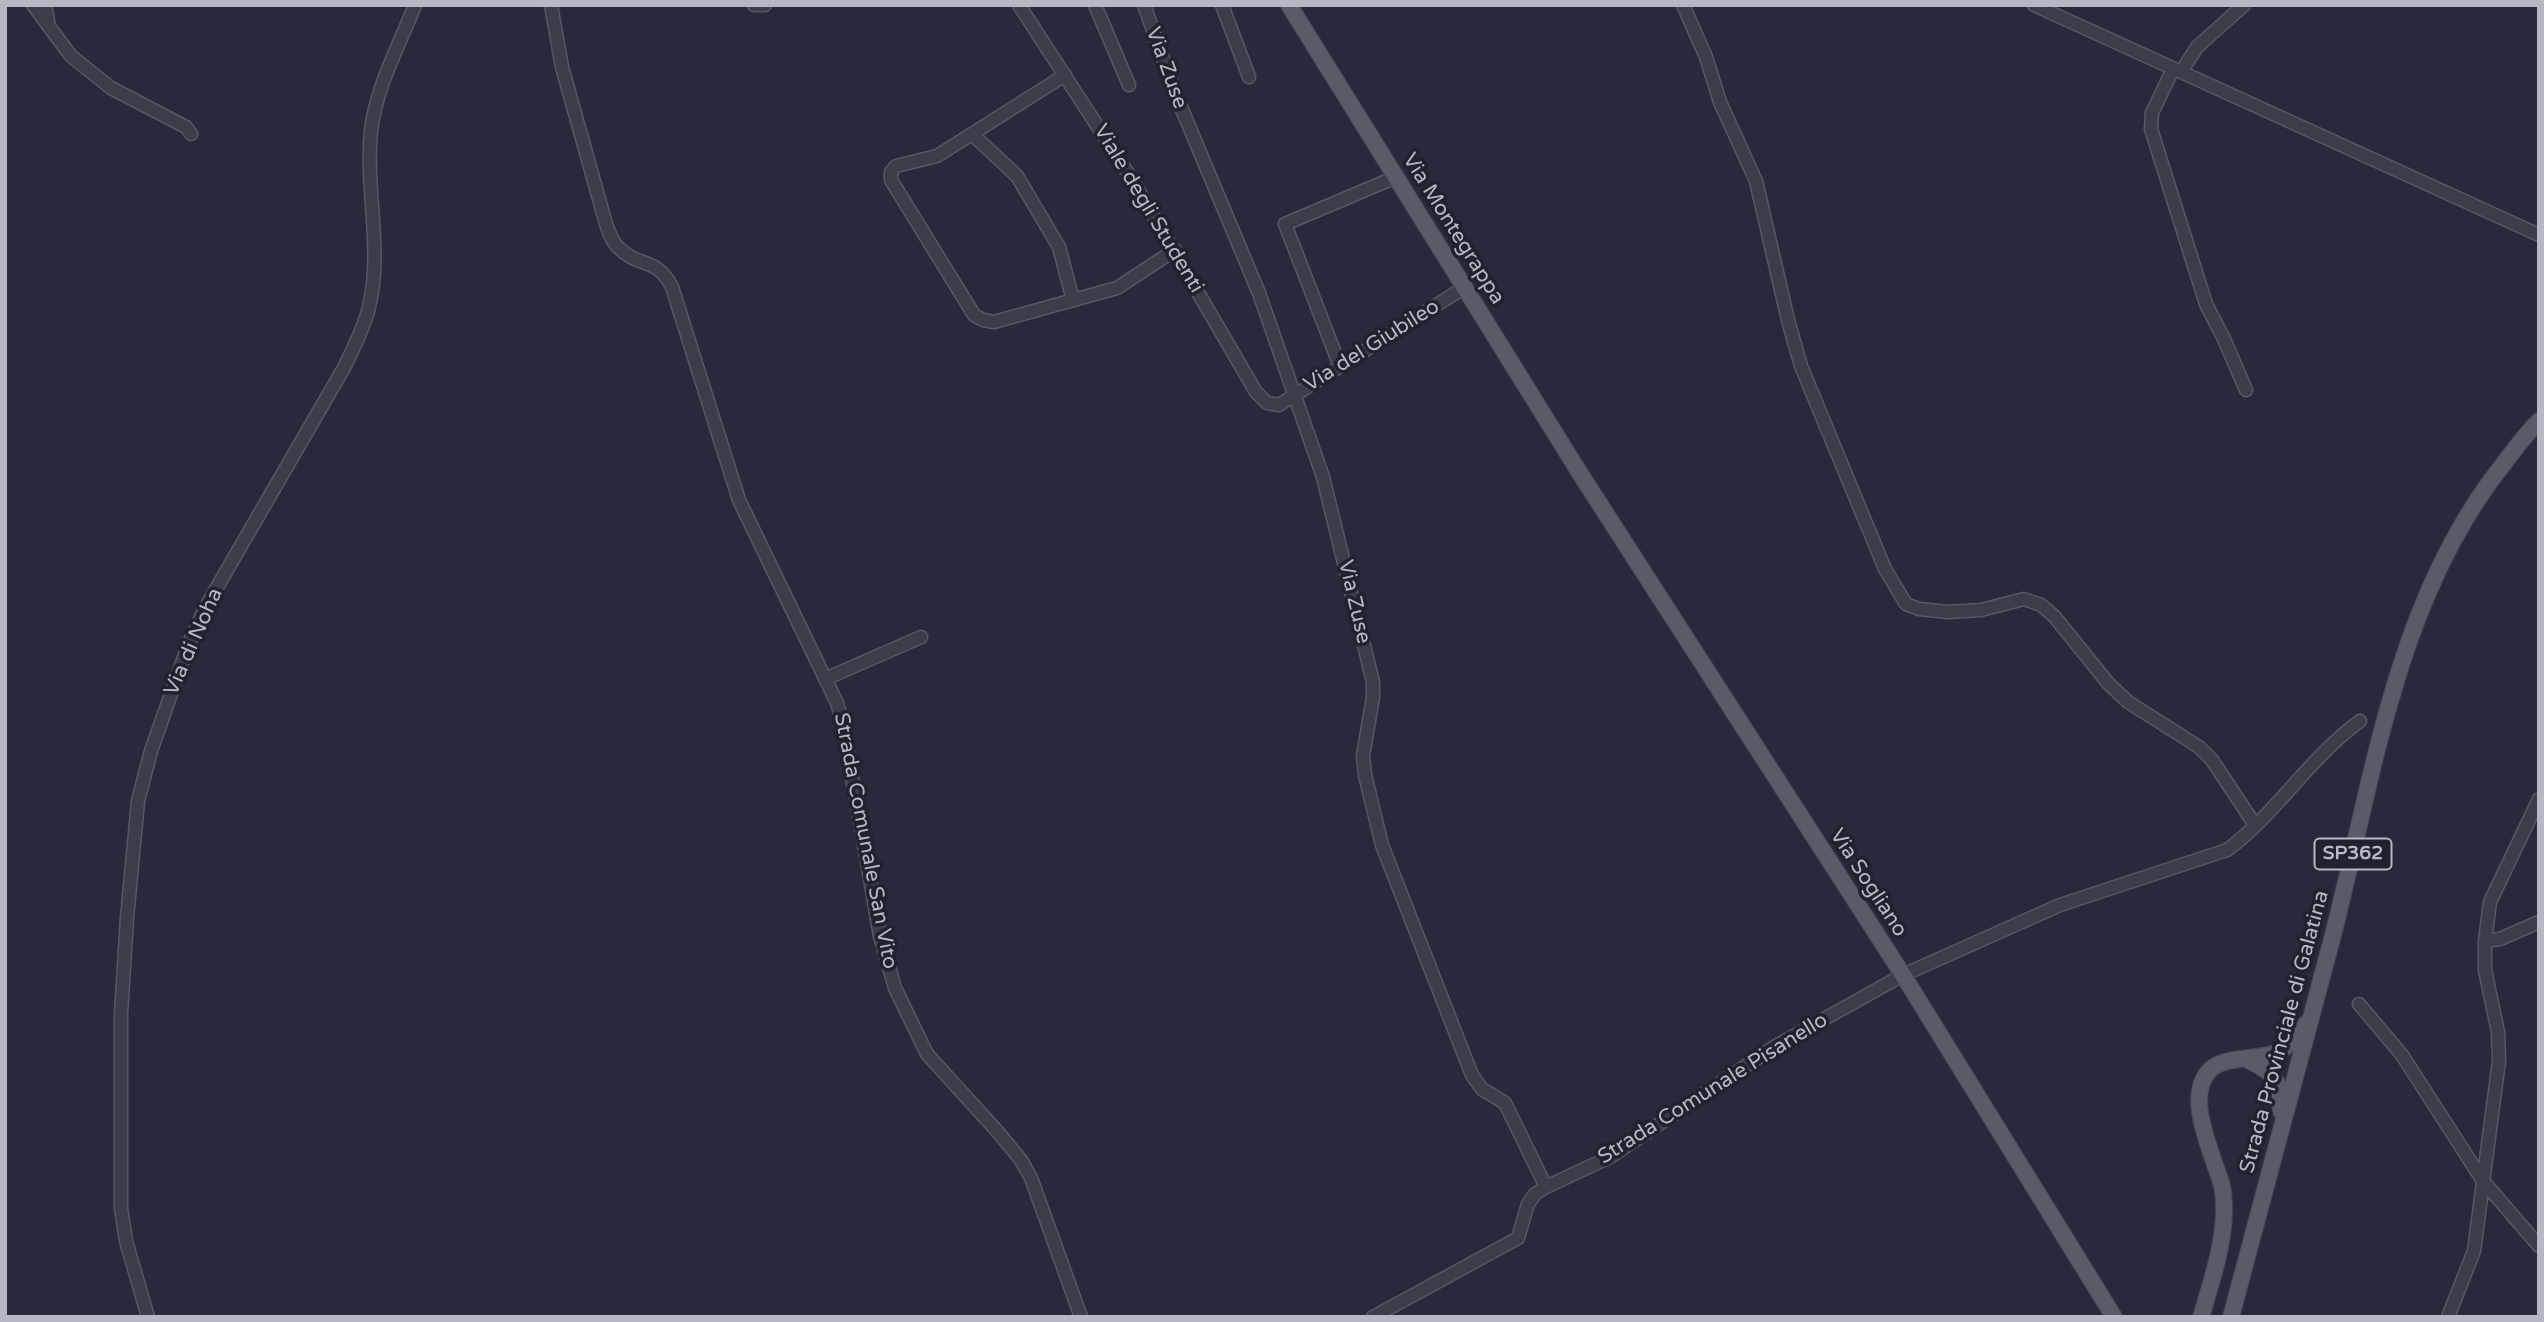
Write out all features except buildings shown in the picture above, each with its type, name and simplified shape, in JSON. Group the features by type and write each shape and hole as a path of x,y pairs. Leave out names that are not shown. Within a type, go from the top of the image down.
{"main road":[{"name":"Via Montegrappa","path":"1289,5 1581,475"},
{"name":"Strada Provinciale di Galatina","path":"2231,1317 2394,688 2415,622 2449,548 2481,491 2539,421"},
{"name":"Via Sogliano","path":"1581,475 1903,975 2114,1317"},
{"path":"2201,1317 2215,1268 2224,1215 2223,1190 2200,1118 2199,1091 2209,1070 2225,1061 2248,1060 2278,1052 2293,1040 2310,1019"},
{"path":"2248,1060 2272,1072 2280,1088 2281,1128"}],"street":[{"path":"33,5 71,56 111,88 187,127 191,134"},
{"path":"46,5 50,29"},
{"name":"Via di Noha","path":"148,1317 126,1241 121,1209 120,1172 123,974 138,802 151,751 189,643 205,608 345,366 359,335 369,306 373,271 370,154 372,122 382,85 415,5"},
{"name":"Strada Comunale San Vito","path":"551,5 562,67 606,224 620,250 660,269 672,287 739,500 837,703 880,936 895,988 927,1054 1021,1160 1031,1178 1081,1317"},
{"path":"754,5 765,5"},
{"path":"1095,5 1129,85"},
{"name":"Via Zuse","path":"1144,5 1178,100 1259,293 1324,477 1373,682 1363,755 1365,775 1382,845 1472,1075 1482,1089 1505,1103 1546,1187"},
{"path":"1222,5 1249,77"},
{"path":"1683,5 1706,57 1720,102 1756,181 1801,366 1896,590 1906,604 1919,609 1948,612 1981,610 2024,598 2041,605 2054,616 2108,683 2129,702 2199,747 2212,760 2255,825"},
{"path":"2034,5 2539,235"},
{"path":"2244,5 2197,47 2177,70 2152,114 2151,130 2206,304 2246,390"},
{"name":"Viale degli Studenti","path":"1023,6 1175,250 1256,392 1267,402 1279,405"},
{"path":"1065,75 937,156 896,166 891,172 891,180 974,315 994,322 1117,288 1175,250"},
{"path":"972,134 1017,176 1059,247 1073,300"},
{"path":"1340,366 1285,224 1396,177"},
{"name":"Via del Giubileo","path":"1279,405 1465,288"},
{"path":"825,679 921,637"},
{"name":"Strada Comunale Pisanello","path":"1373,1317 1518,1238 1528,1204 1535,1194 1609,1157 1774,1047 1903,975 2060,905 2227,850 2255,825 2314,761 2360,721"},
{"path":"2448,1317 2474,1251 2499,1061 2498,1032 2485,970 2485,941 2490,902 2539,799"},
{"path":"2485,941 2500,939 2539,922"},
{"path":"2359,1004 2402,1055 2483,1181 2539,1246"}]}
